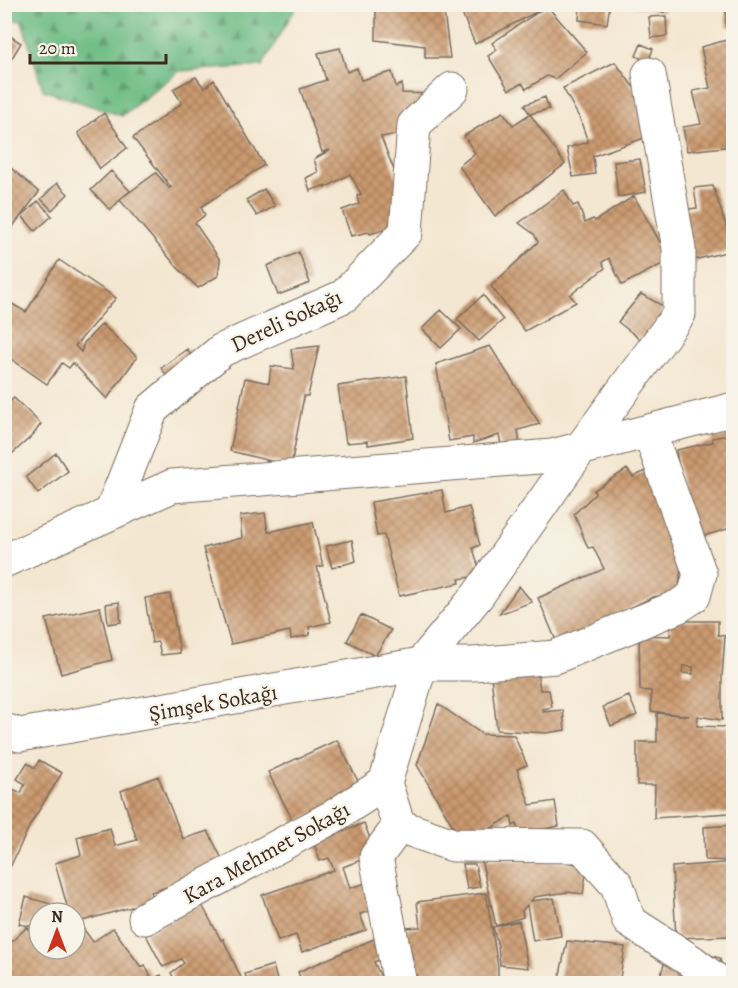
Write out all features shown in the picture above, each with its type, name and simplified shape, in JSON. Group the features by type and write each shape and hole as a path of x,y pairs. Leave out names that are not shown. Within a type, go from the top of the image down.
{"street":[{"path":"399,826 385,783 421,664 477,596 679,314 679,249 649,74"},
{"name":"Dereli Sokağı","path":"111,513 152,409 222,350 344,296 406,232 414,124 452,89"},
{"path":"4,561 172,486 552,456 734,409"},
{"name":"Şimşek Sokağı","path":"4,730 20,735 421,664 473,664 555,657 679,606 694,596 700,574 649,431"},
{"name":"Kara Mehmet Sokağı","path":"145,918 334,816 385,783"},
{"path":"399,826 376,857 400,984"},
{"path":"399,826 453,845 582,846 617,885 629,921 691,961 721,984"}],"green space":[{"path":"4,5 297,5 262,66 179,71 122,116 43,90 22,21 5,18"}],"building":[{"path":"376,4 443,4 450,58 425,58 425,46 376,40"},
{"path":"458,4 535,4 538,11 475,44"},
{"path":"580,4 610,4 607,24 579,20"},
{"path":"620,4 665,4 664,12"},
{"path":"726,4 734,4 734,26 726,27"},
{"path":"547,6 587,52 555,79 547,76 526,89 522,83 509,90 488,56 497,50 492,43"},
{"path":"666,16 667,36 651,38 649,17"},
{"path":"4,32 21,43 4,71"},
{"path":"734,38 734,146 687,151 683,127 701,124 693,91 710,88 701,47"},
{"path":"641,44 653,49 648,62 636,56"},
{"path":"340,48 347,72 357,68 361,80 392,72 396,87 402,84 402,93 432,94 404,133 381,137 413,219 370,234 369,232 351,236 342,210 359,204 357,196 361,194 350,174 325,188 325,185 310,191 306,178 318,172 314,159 330,150 322,152 300,89 326,80 318,53"},
{"path":"615,62 638,93 647,137 593,156 595,174 573,177 567,148 588,142 580,119 563,88"},
{"path":"196,77 204,88 214,80 264,165 201,207 205,215 195,223 220,260 218,276 198,288 120,200 110,210 91,190 111,171 130,191 120,199 156,173 169,188 171,187 133,138 182,103 173,89"},
{"path":"545,97 549,109 530,114 524,105"},
{"path":"503,112 513,125 530,114 565,164 495,216 459,166 475,153 464,136"},
{"path":"104,113 127,148 100,169 78,133"},
{"path":"640,159 646,192 618,197 614,162"},
{"path":"4,162 39,192 4,238"},
{"path":"57,183 68,194 52,210 41,199"},
{"path":"713,186 734,250 690,261 681,210 697,208 694,188"},
{"path":"264,189 275,206 257,216 246,200"},
{"path":"564,190 573,206 578,204 585,223 593,219 595,221 634,196 670,260 622,285 609,258 602,262 605,268 570,295 576,302 525,331 491,286 538,242 534,234 519,223"},
{"path":"38,201 52,216 35,231 22,216"},
{"path":"299,252 310,283 278,295 267,266"},
{"path":"59,260 116,298 75,346 81,352 84,343 102,324 137,357 107,399 73,363 69,368 62,363 47,384 4,354 4,304 7,301 26,312"},
{"path":"641,294 663,306 649,346 618,322"},
{"path":"483,295 503,320 479,341 457,319"},
{"path":"441,310 461,329 441,348 422,329"},
{"path":"319,346 308,396 304,396 291,466 230,451 245,378 269,383 271,366 294,369 291,349"},
{"path":"490,346 540,424 518,430 520,446 502,449 499,435 473,443 473,437 449,441 436,364"},
{"path":"187,349 198,365 173,384 161,368"},
{"path":"406,376 413,438 368,445 368,441 346,443 338,386"},
{"path":"14,398 41,424 33,435 4,461 4,407"},
{"path":"734,434 734,527 697,538 686,512 676,450 713,442 712,438"},
{"path":"56,453 68,471 38,494 26,477"},
{"path":"654,467 682,548 679,592 653,597 557,643 538,598 604,569 593,547 588,548 574,514 595,494 594,490 627,469 633,477"},
{"path":"442,490 446,513 469,507 480,545 473,548 481,575 459,579 460,583 399,596 384,535 377,536 371,502"},
{"path":"265,513 268,532 313,522 323,566 317,567 331,622 309,627 310,635 291,639 290,631 231,644 203,548 242,538 240,516"},
{"path":"352,540 356,561 332,568 326,546"},
{"path":"519,586 532,602 499,614"},
{"path":"170,594 180,653 161,655 158,642 152,643 145,598"},
{"path":"119,602 121,622 108,624 106,604"},
{"path":"100,607 112,660 61,674 46,619"},
{"path":"361,615 391,630 375,656 347,641"},
{"path":"671,621 718,621 718,635 725,636 722,720 698,716 697,726 728,727 730,813 654,818 655,785 637,785 637,742 657,742 657,713 689,716 651,711 651,691 640,690 639,635 670,636","holes":["683,666 693,667 693,674 682,673"]},
{"path":"536,662 540,690 549,690 552,707 543,709 543,712 563,710 565,730 546,733 497,730 490,667"},
{"path":"629,696 637,715 611,726 603,707"},
{"path":"438,704 482,734 514,735 527,765 517,769 530,805 555,801 559,826 518,834 517,824 513,826 511,816 464,845 417,765"},
{"path":"337,740 363,791 294,823 268,772"},
{"path":"39,760 62,773 31,823 4,880 4,785 21,793 25,784 17,779 27,763 35,768"},
{"path":"158,776 183,839 208,831 221,857 213,861 214,865 198,877 151,892 153,901 87,920 87,901 66,901 55,863 81,855 77,837 110,828 115,846 137,840 121,791"},
{"path":"364,823 376,854 343,867 350,888 379,879 380,908 360,914 366,930 302,952 296,935 278,941 262,895 334,870 329,858 320,861 314,844"},
{"path":"734,825 734,861 705,860 704,827"},
{"path":"481,859 567,862 587,867 583,894 568,892 534,897 531,901 554,898 561,936 533,941 527,905 522,911 523,917 496,926"},
{"path":"734,862 734,962 731,961 732,955 727,954 730,936 676,938 672,867"},
{"path":"463,864 475,864 480,887 467,889"},
{"path":"486,893 498,967 498,984 418,984 406,928 420,927 417,902"},
{"path":"26,897 40,901 27,901 27,926 19,924"},
{"path":"201,903 221,940 223,939 244,984 177,984 171,973 184,963 181,959 163,967 145,933"},
{"path":"519,921 528,968 500,965 493,927"},
{"path":"27,927 27,961 87,961 87,934 93,942 113,928 141,967 145,965 152,979 161,975 165,984 4,984 4,949"},
{"path":"383,935 388,956 374,962 384,984 302,984 298,972"},
{"path":"567,941 625,947 619,984 558,984"},
{"path":"670,944 720,958 724,984 658,984"},
{"path":"273,965 278,984 248,984 245,974"}]}
